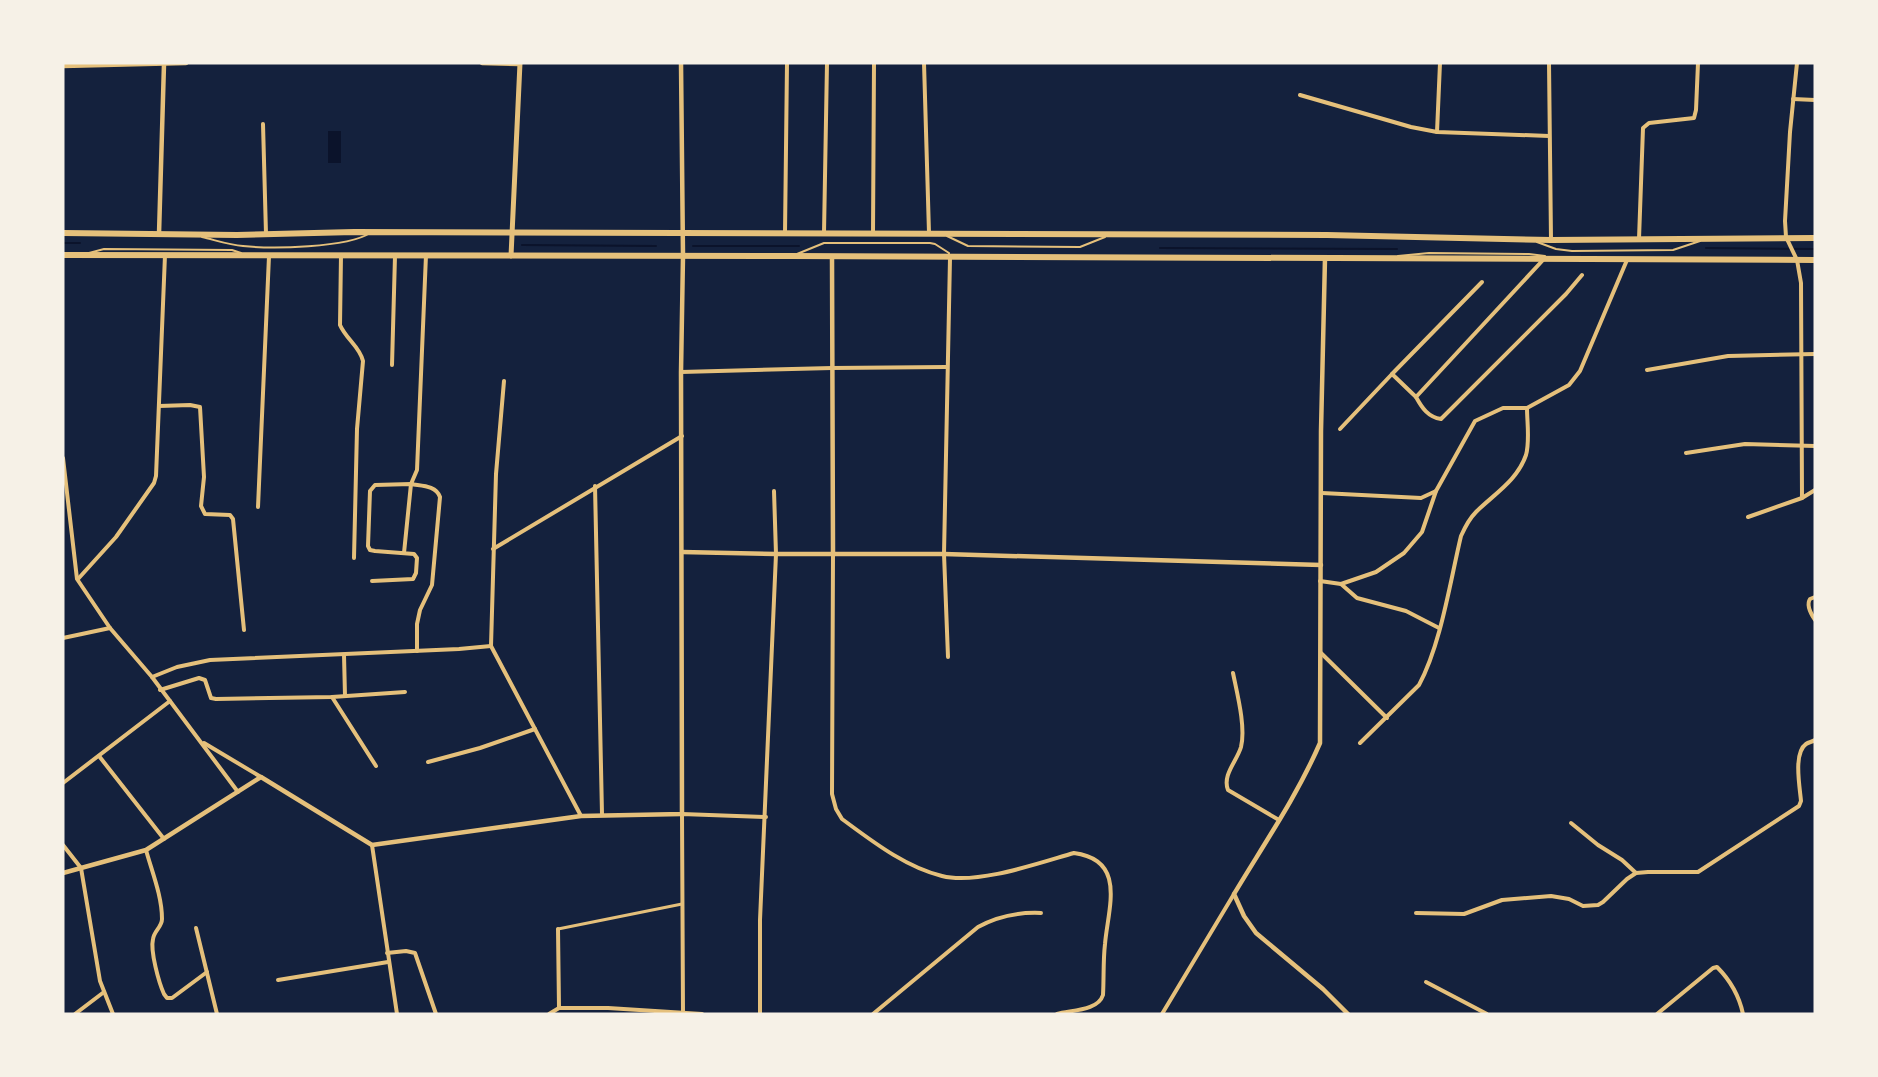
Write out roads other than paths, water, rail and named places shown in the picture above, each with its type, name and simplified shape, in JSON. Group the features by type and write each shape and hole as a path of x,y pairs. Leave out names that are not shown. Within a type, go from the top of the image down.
{"highway":[{"path":"63,234 266,235 372,232 1327,235 1551,240 1708,238 1788,241 1815,238"},
{"path":"63,255 1628,260 1796,257 1815,260"}],"main road":[{"path":"511,256 520,64"}],"street":[{"path":"159,234 164,63"},
{"path":"63,66 186,63"},
{"path":"482,63 520,64"},
{"path":"681,63 683,1013"},
{"path":"785,234 787,63"},
{"path":"824,234 827,63"},
{"path":"873,234 874,63"},
{"path":"924,63 929,234"},
{"path":"1437,132 1440,63"},
{"path":"1549,63 1551,240"},
{"path":"1639,239 1643,128 1649,123 1694,118 1698,63"},
{"path":"1797,63 1785,221 1788,241 1796,257 1801,283 1802,498"},
{"path":"1300,94 1411,127 1437,132 1549,136"},
{"path":"1793,99 1815,100"},
{"path":"262,124 266,235"},
{"path":"77,579 116,537 154,483 156,476 165,255"},
{"path":"341,255 340,325 344,334 361,353 363,361 357,429 354,558"},
{"path":"392,365 395,255"},
{"path":"404,553 411,484 417,470 426,255"},
{"path":"258,507 269,256"},
{"path":"832,257 831,762 832,794 836,809 842,819 905,862 943,876 990,876 1074,853 1096,860 1107,873 1112,897 1105,943 1102,1000 1096,1005 1057,1014"},
{"path":"948,657 944,554 950,258"},
{"path":"1162,1014 1307,772 1320,742 1325,258"},
{"path":"1416,397 1544,259"},
{"path":"1320,581 1341,584 1376,572 1404,553 1422,532 1436,491 1475,421 1503,408 1527,408 1569,385 1580,371 1628,260"},
{"path":"1392,374 1416,397 1421,407 1433,418 1441,419 1566,294 1582,275"},
{"path":"1340,429 1482,282"},
{"path":"1647,370 1728,356 1815,354"},
{"path":"681,372 946,367"},
{"path":"504,381 496,474 491,646 581,816"},
{"path":"159,406 200,407 204,477 201,506 205,514 232,517 244,630"},
{"path":"1360,743 1419,685 1425,674 1439,628 1461,536 1467,523 1476,513 1512,480 1525,456 1527,408"},
{"path":"493,549 682,435"},
{"path":"1686,453 1745,444 1815,446"},
{"path":"63,458 77,579 110,628 152,677 238,792"},
{"path":"372,581 413,579 416,573 417,556 370,550 368,546 370,491 375,485 411,484 432,487 438,491 440,496 432,585 420,610 417,624 417,651"},
{"path":"595,486 602,814"},
{"path":"1748,517 1802,498 1815,490"},
{"path":"760,1014 760,920 776,554 774,491"},
{"path":"1322,494 1421,498 1436,491"},
{"path":"682,552 944,554 1321,566"},
{"path":"1341,584 1357,598 1406,611 1439,628"},
{"path":"1815,597 1808,601 1815,620"},
{"path":"63,638 110,628"},
{"path":"152,677 177,667 210,660 491,646"},
{"path":"1320,652 1387,718"},
{"path":"344,655 345,696"},
{"path":"1233,672 1242,738 1241,747 1226,779 1226,787 1279,820"},
{"path":"160,690 200,678 205,680 213,699 332,697 405,692"},
{"path":"332,697 376,766"},
{"path":"63,783 170,701"},
{"path":"428,762 480,748 535,729"},
{"path":"1416,913 1464,914 1502,900 1551,896 1569,899 1583,906 1598,905 1636,873 1698,872 1799,806 1802,801 1799,757 1806,744 1815,740"},
{"path":"201,741 372,845 602,814 766,817"},
{"path":"99,756 164,839"},
{"path":"63,873 146,850 261,777"},
{"path":"1571,823 1636,873"},
{"path":"63,845 81,868 98,974 113,1014"},
{"path":"372,845 397,1014"},
{"path":"146,850 162,917 161,926 152,943 155,967 164,994 167,998 172,999 207,972"},
{"path":"1234,894 1244,916 1256,933 1323,989 1348,1014"},
{"path":"559,1008 558,929 682,904"},
{"path":"873,1014 978,927 994,919 1014,914 1041,913"},
{"path":"196,928 217,1014"},
{"path":"387,953 406,951 415,953 436,1014"},
{"path":"278,980 388,962"},
{"path":"1657,1014 1715,967 1734,988 1743,1014"},
{"path":"1426,982 1486,1014"},
{"path":"75,1014 104,992"},
{"path":"549,1014 559,1008 608,1008 702,1014"},
{"path":"608,1008 609,1014"}],"lane":[{"path":"190,234 242,246 290,246 342,242 363,238 372,232"},
{"path":"942,234 963,245 979,246 1080,247 1107,236"},
{"path":"1531,239 1556,249 1572,251 1673,250 1708,238"},
{"path":"792,256 824,243 930,243 949,253 950,258"},
{"path":"81,256 104,249 232,250 269,256"},
{"path":"1372,259 1429,253 1529,254 1565,259"}],"water":[{"path":"328,131 341,131 341,163 328,163"}],"waterway":[{"path":"63,243 80,243"},
{"path":"522,245 656,246"},
{"path":"693,246 799,246"},
{"path":"1160,248 1397,249"},
{"path":"1706,248 1815,249"}]}
